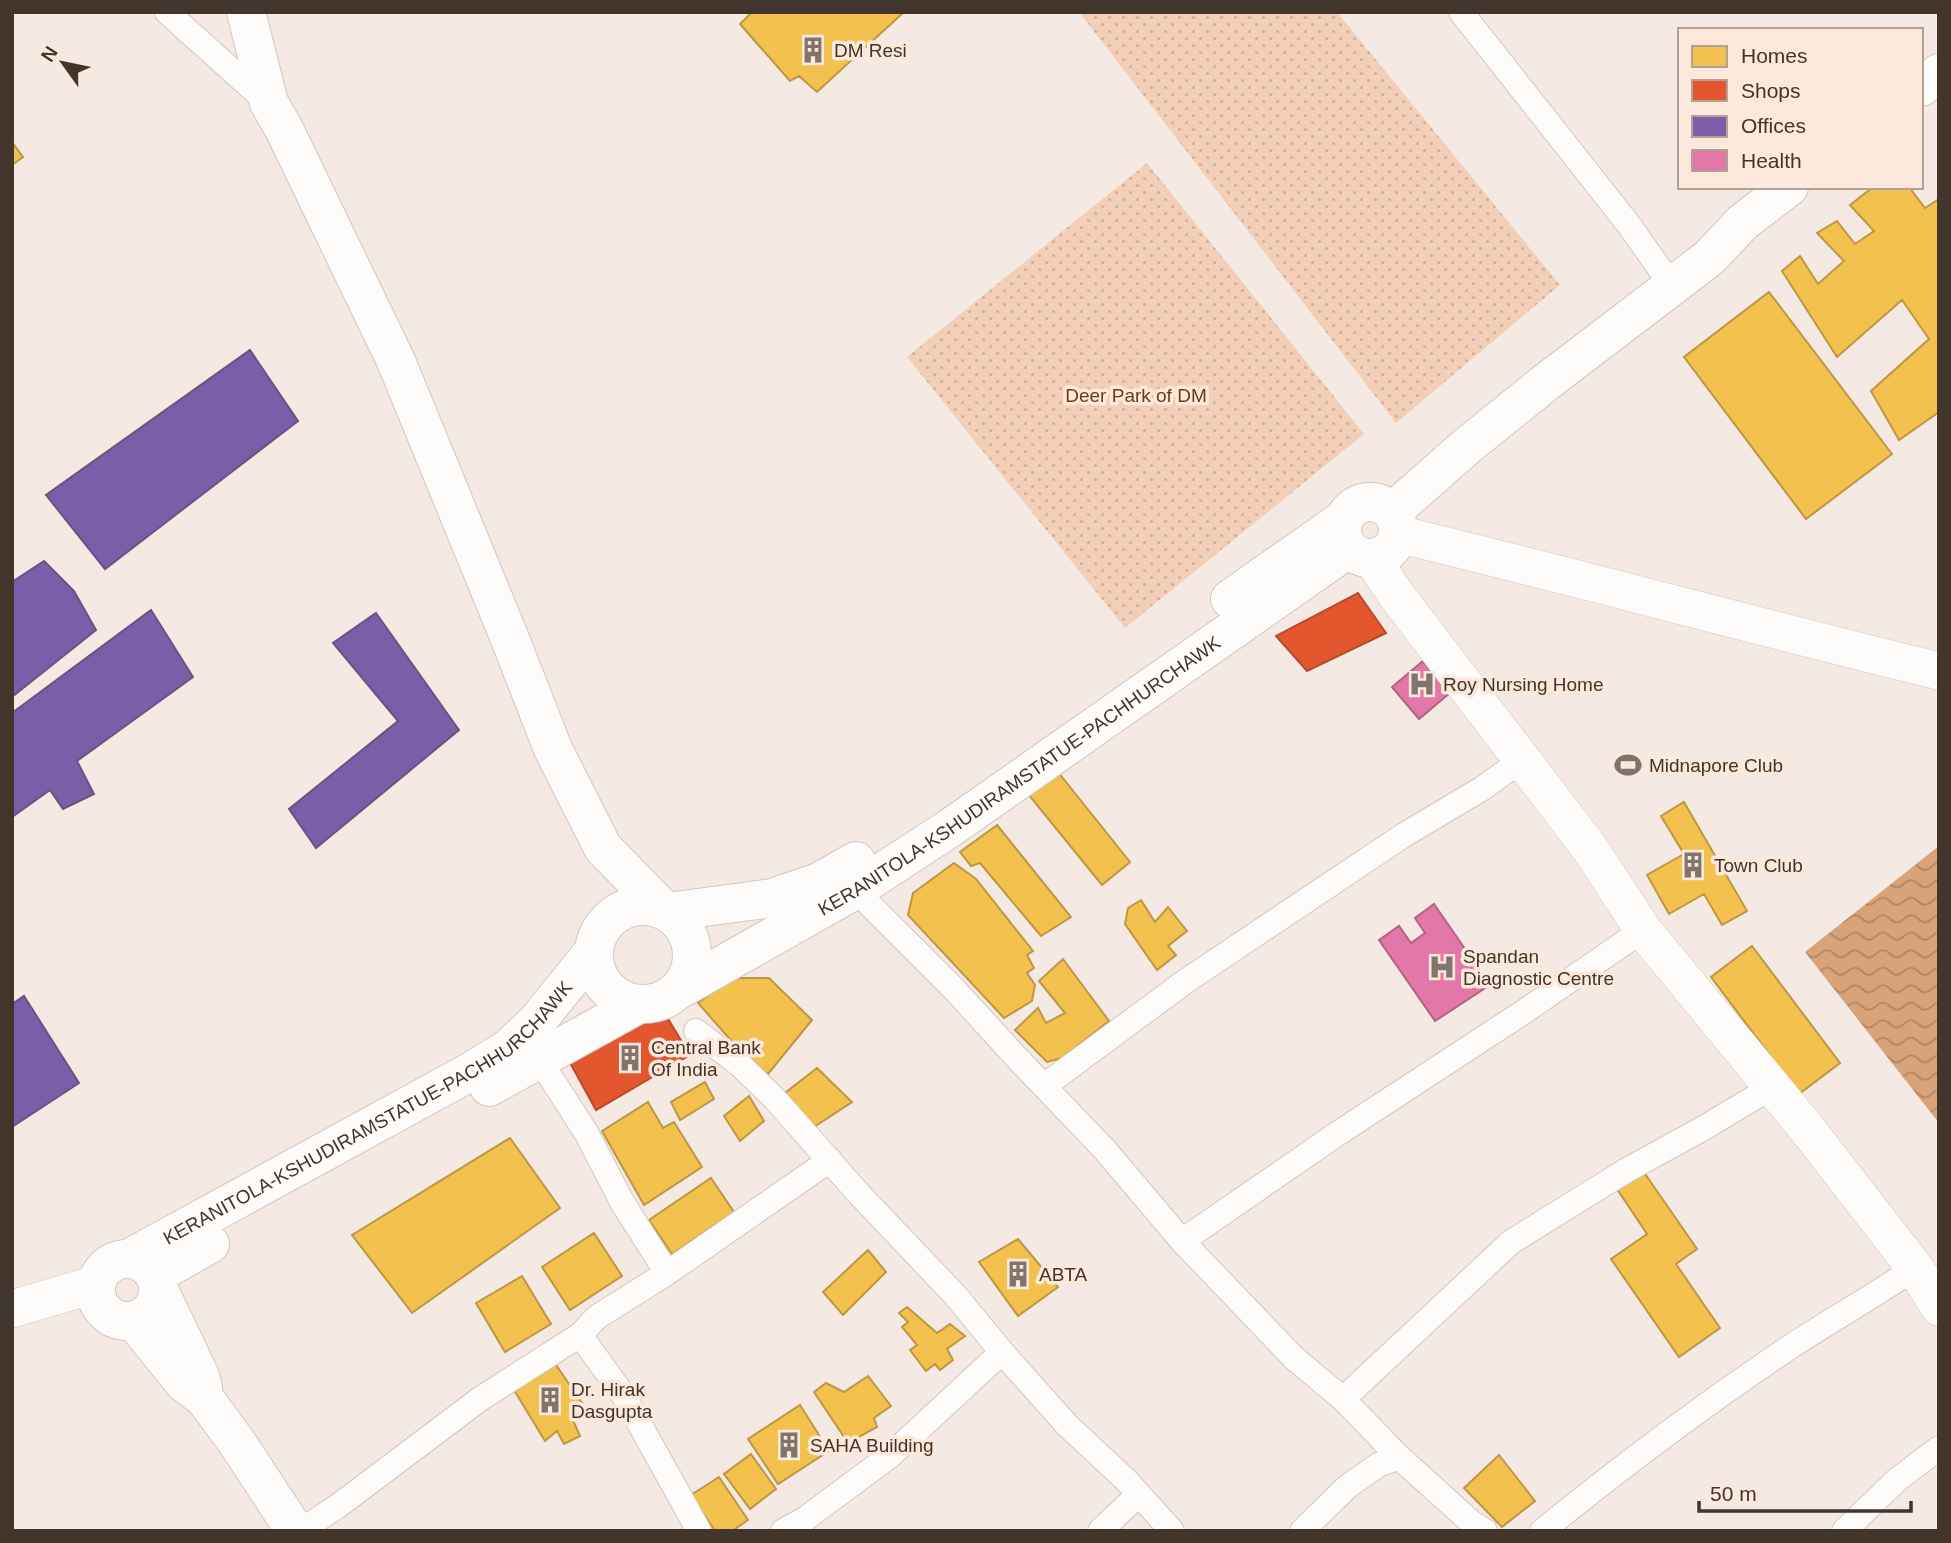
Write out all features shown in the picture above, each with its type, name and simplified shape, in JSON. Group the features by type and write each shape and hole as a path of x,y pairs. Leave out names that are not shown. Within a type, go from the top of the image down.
{"main road":[{"path":"246,12 269,103 396,361 553,749 603,849 666,911 682,923 692,945 692,968 680,989"},
{"path":"1923,85 1939,73"},
{"name":"KERANITOLA-KSHUDIRAMSTATUE-PACHHURCHAWK","path":"597,941 595,971 605,987 619,999 637,1005 661,1003 680,989 855,890 950,828 1370,529 1545,383 1665,276 1709,258 1743,222 1786,189"},
{"name":"KERANITOLA-KSHUDIRAMSTATUE-PACHHURCHAWK","path":"148,1274 509,1048 538,1020 618,912 640,905 666,911 772,898 819,882 866,856 1370,529"},
{"path":"597,941 603,849"},
{"name":"KERANITOLA-KSHUDIRAMSTATUE-PACHHURCHAWK","path":"148,1274 637,1005"},
{"name":"KERANITOLA-KSHUDIRAMSTATUE-PACHHURCHAWK","path":"96,1284 102,1269 115,1260 148,1274"},
{"path":"148,1274 201,1376 205,1399"},
{"name":"KERANITOLA-KSHUDIRAMSTATUE-PACHHURCHAWK","path":"134,1321 146,1315 155,1304 148,1274"},
{"path":"96,1284 96,1299 104,1313 118,1321 134,1321 184,1383 205,1399 298,1531"}],"street":[{"path":"167,12 269,103"},
{"path":"1461,12 1629,225 1665,276"},
{"path":"1370,529 1576,577 1754,626 1939,671"},
{"path":"1370,529 1397,596 1591,850 1643,930 1808,1130 1914,1268 1939,1307"},
{"path":"1044,1086 1186,981 1404,835 1483,789 1523,759"},
{"path":"855,890 910,944 1105,1150 1182,1241 1294,1358 1343,1399 1399,1457 1485,1531"},
{"path":"1182,1241 1643,930"},
{"path":"696,1031 740,1065 774,1098 859,1194 955,1295 1067,1425 1126,1480 1172,1531"},
{"path":"539,1059 587,1134 622,1202 667,1273"},
{"path":"1343,1399 1511,1242 1627,1170 1772,1087"},
{"path":"298,1531 338,1506 480,1399 580,1335 597,1317 667,1273 830,1160"},
{"path":"1542,1531 1617,1470 1700,1409 1790,1347 1914,1268"},
{"path":"12,1309 96,1284"},
{"path":"580,1335 624,1396 699,1531"},
{"path":"783,1531 805,1519 891,1455 1002,1352"},
{"path":"1844,1531 1898,1479 1939,1448"},
{"path":"1303,1531 1347,1488 1378,1465 1399,1457"},
{"path":"1100,1531 1138,1494"}],"green space":[{"path":"1079,12 1337,12 1560,285 1396,423"},
{"name":"Deer Park of DM","path":"1147,163 1364,434 1125,628 907,357"}],"water":[{"path":"1939,846 1939,1123 1805,952"}],"building: Homes":[{"name":"DM Resi","path":"752,12 904,12 817,92 799,76 790,81 740,24"},
{"path":"12,142 23,157 12,165"},
{"path":"1870,189 1911,189 1925,208 1939,199 1939,412 1899,440 1871,391 1929,339 1902,300 1837,357 1782,271 1800,256 1818,284 1844,261 1817,233 1837,221 1855,244 1874,231 1850,205"},
{"path":"1769,292 1892,454 1806,519 1684,357"},
{"path":"1058,772 1130,862 1102,885 1028,794"},
{"name":"Town Club","path":"1684,802 1747,911 1722,925 1704,894 1669,914 1647,875 1684,854 1661,816"},
{"path":"997,825 1071,917 1041,936 980,863 971,866 960,852"},
{"path":"954,863 976,879 1033,951 1027,955 1034,968 1027,973 1035,985 1032,1001 1004,1018 908,915 913,893"},
{"path":"1141,900 1155,922 1168,907 1187,931 1168,946 1176,955 1157,970 1125,924 1128,908"},
{"path":"1752,946 1840,1063 1799,1094 1711,977"},
{"path":"1063,959 1109,1021 1062,1058 1047,1062 1015,1030 1038,1008 1046,1023 1065,1013 1039,981"},
{"path":"730,978 769,978 812,1020 768,1074 756,1069 698,1003"},
{"path":"817,1068 852,1102 814,1127 785,1093"},
{"path":"705,1082 714,1099 680,1120 671,1102"},
{"path":"749,1096 764,1121 740,1141 724,1116"},
{"path":"648,1102 663,1128 674,1122 702,1167 644,1205 602,1131"},
{"path":"510,1138 560,1208 412,1313 352,1235"},
{"path":"1641,1168 1697,1249 1676,1264 1720,1328 1679,1357 1611,1259 1647,1234 1615,1186"},
{"path":"711,1178 734,1212 672,1254 649,1220"},
{"path":"594,1233 622,1276 570,1310 542,1267"},
{"name":"ABTA","path":"1018,1239 1058,1287 1018,1316 979,1262"},
{"path":"868,1250 886,1272 843,1315 823,1292"},
{"path":"522,1276 551,1324 505,1352 476,1303"},
{"path":"907,1307 937,1333 950,1324 965,1336 947,1349 953,1360 940,1370 935,1364 926,1371 910,1350 917,1345 902,1327 908,1322 899,1313"},
{"name":"Dr. Hirak Dasgupta","path":"554,1362 586,1409 572,1418 580,1436 564,1444 557,1431 545,1441 514,1390"},
{"path":"868,1376 891,1406 874,1418 877,1427 848,1443 814,1392 826,1383 844,1392"},
{"name":"SAHA Building","path":"800,1405 829,1451 778,1484 748,1439"},
{"path":"751,1454 776,1489 750,1509 724,1474"},
{"path":"1499,1455 1535,1501 1502,1527 1464,1488"},
{"path":"719,1477 748,1520 732,1531 715,1531 691,1495"}],"building: Shops":[{"path":"1358,593 1386,633 1307,671 1276,636"},
{"name":"Central Bank Of India","path":"662,1009 690,1055 596,1110 569,1061"}],"building: Offices":[{"path":"250,350 298,421 105,569 46,495"},
{"path":"44,561 74,591 96,630 12,697 12,582"},
{"path":"151,610 193,677 77,761 94,794 63,809 50,790 12,817 12,713"},
{"path":"376,613 459,730 316,848 289,809 398,721 333,643"},
{"path":"24,996 79,1083 12,1127 12,1004"}],"building: Health":[{"path":"1423,661 1450,693 1419,719 1392,687"},
{"path":"1434,904 1490,985 1435,1021 1379,940 1399,926 1411,943 1425,933 1415,918"}],"place":[{"name":"DM Resi","path":"813,50"},
{"name":"Roy Nursing Home","path":"1422,684"},
{"name":"Midnapore Club","path":"1628,765"},
{"name":"Town Club","path":"1693,865"},
{"name":"Spandan Diagnostic Centre","path":"1442,967"},
{"name":"Central Bank Of India","path":"630,1058"},
{"name":"ABTA","path":"1018,1274"},
{"name":"Dr. Hirak Dasgupta","path":"550,1400"},
{"name":"SAHA Building","path":"789,1445"}]}
